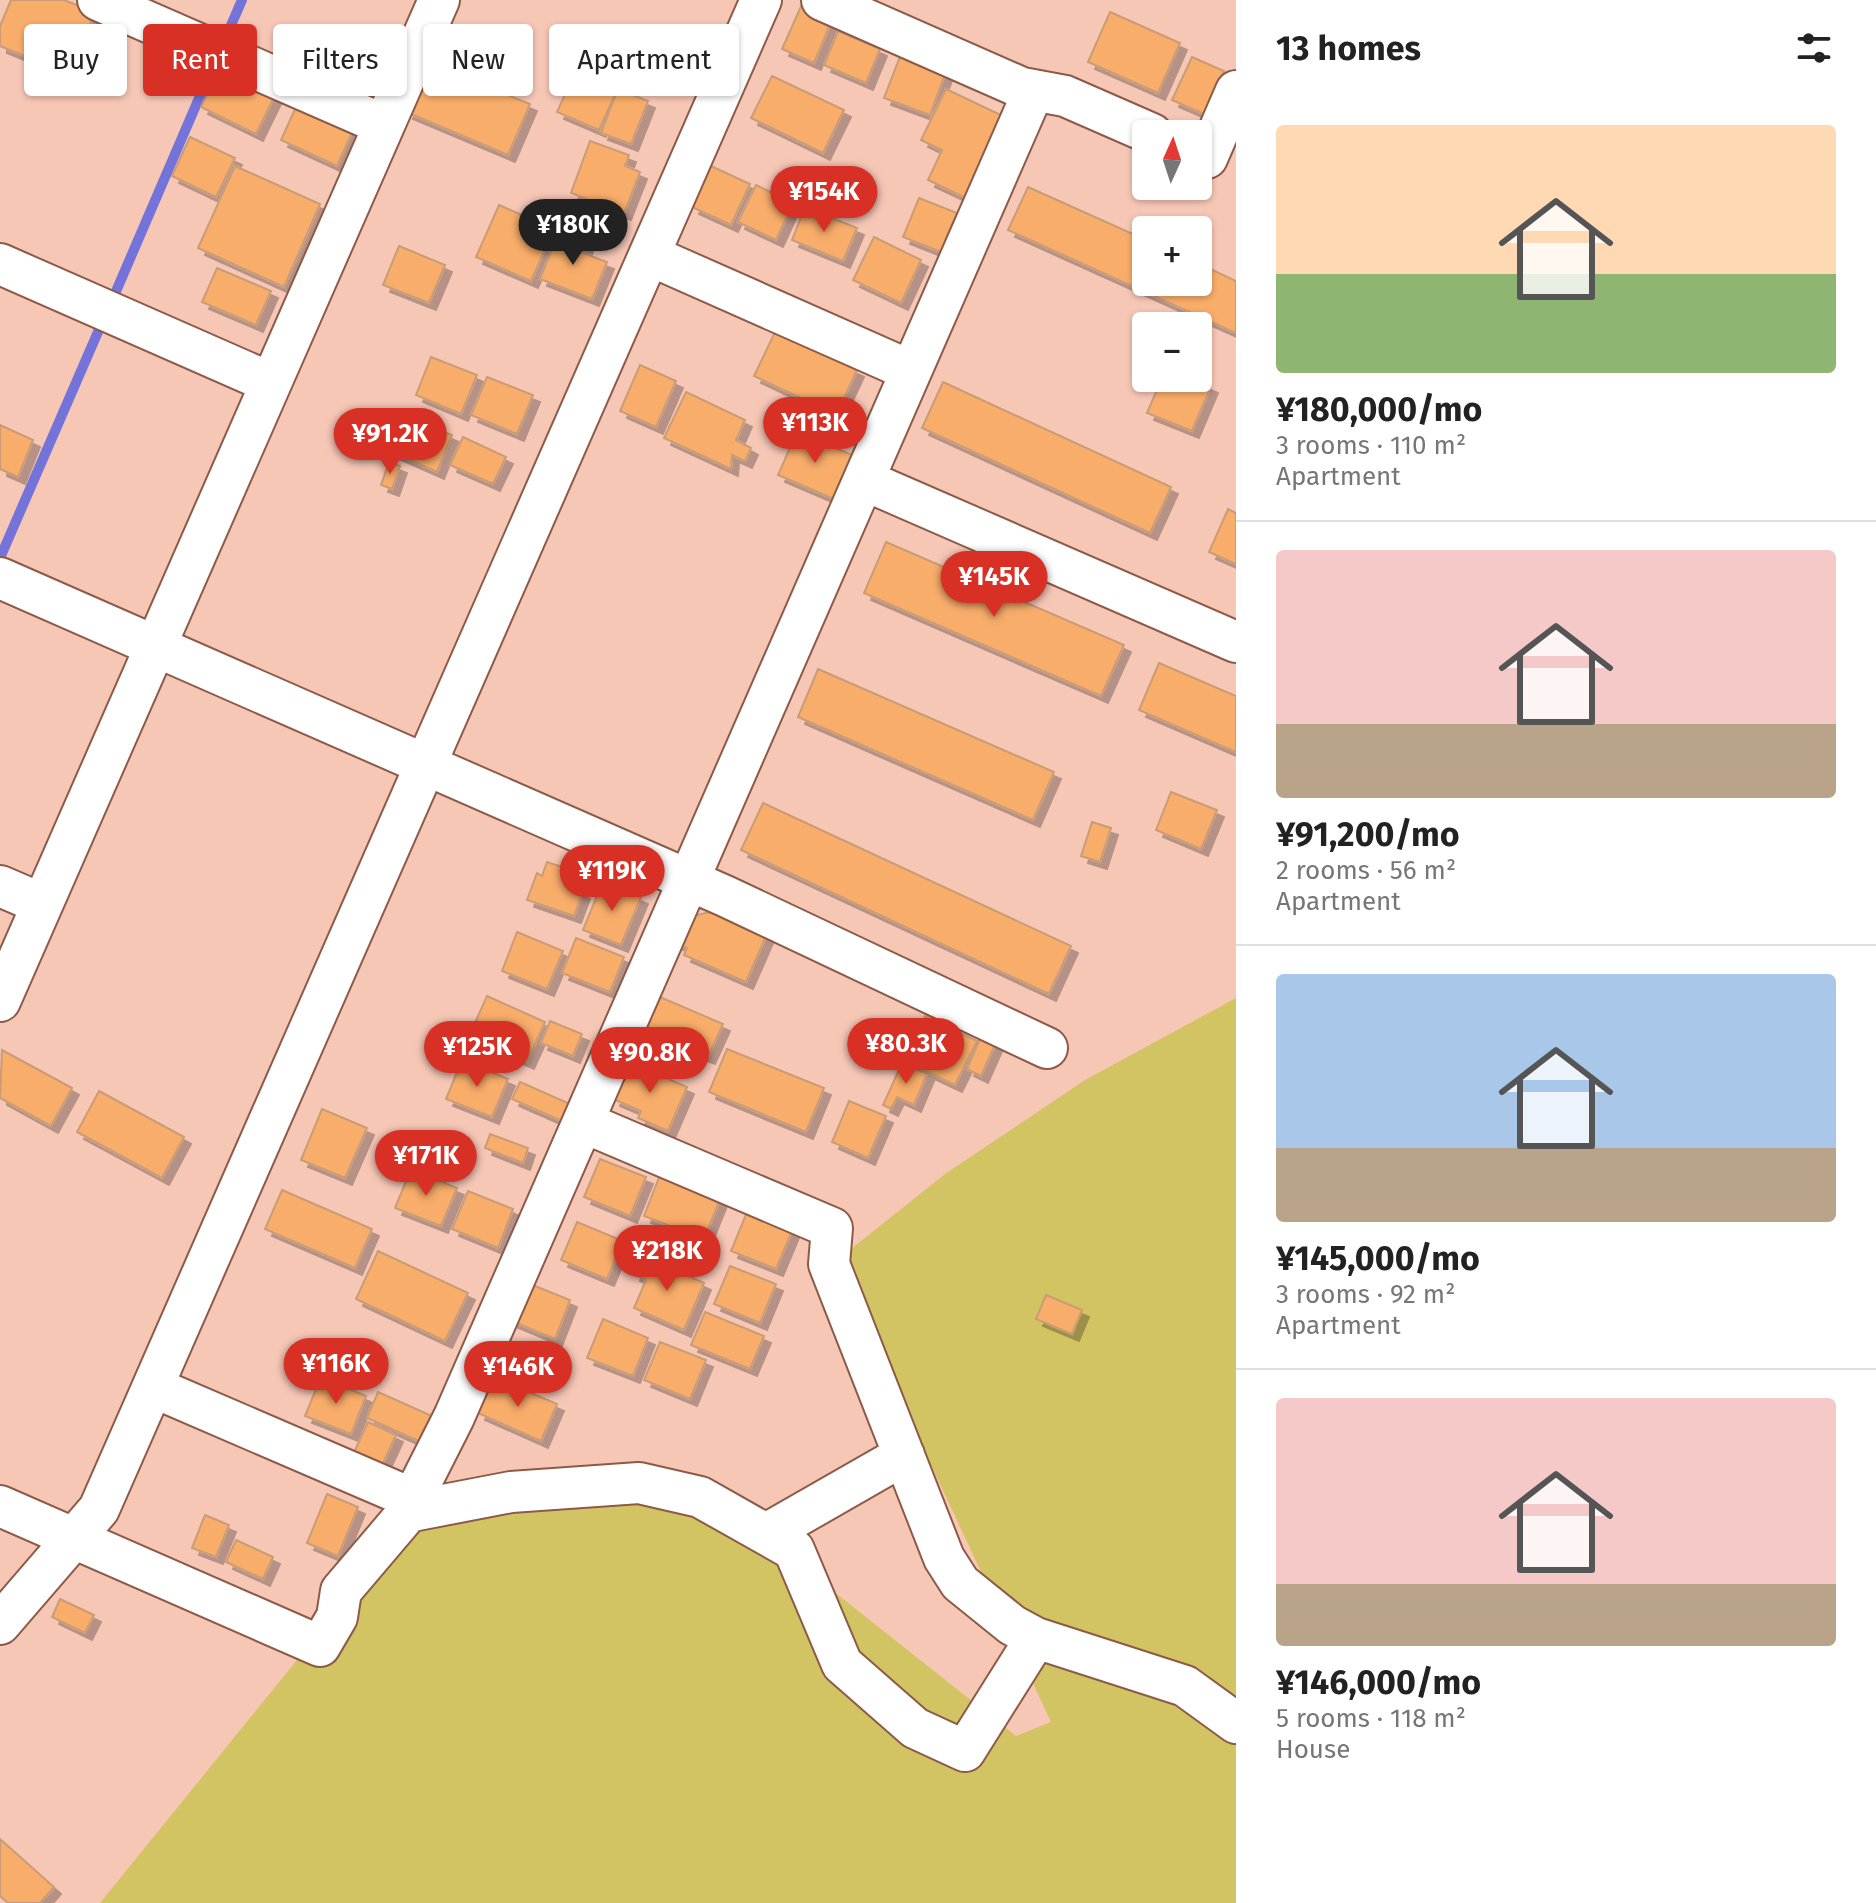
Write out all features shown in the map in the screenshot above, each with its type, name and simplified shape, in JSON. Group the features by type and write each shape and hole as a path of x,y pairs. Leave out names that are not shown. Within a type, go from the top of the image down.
{"street":[{"path":"98,0 384,125"},
{"path":"0,1001 439,0"},
{"path":"0,1624 99,1509 761,0"},
{"path":"822,0 1028,89 1065,96 1132,125"},
{"path":"0,1506 320,1646 337,1617 341,1591 410,1506 454,1417 864,480 1028,89"},
{"path":"1214,160 1236,91"},
{"path":"649,255 911,371"},
{"path":"0,264 271,383"},
{"path":"864,480 1236,642"},
{"path":"0,578 688,880 1047,1048"},
{"path":"0,886 42,904"},
{"path":"583,1122 832,1228 829,1264 944,1558 960,1583 1012,1625 1036,1638 1185,1686 1236,1723"},
{"path":"153,1387 410,1506 511,1492 639,1483 700,1497 794,1550 842,1664 915,1728 965,1751 1036,1638"},
{"path":"766,1534 904,1455"}],"shaded area":[{"path":"1236,998 1236,1903 100,1903 438,1486 587,1488 682,1511 799,1564 1016,1736 1051,1722 836,1261 945,1174 1085,1080"}],"building":[{"path":"11,0 64,0 95,12 90,24 24,24 24,56 0,46 0,26"},
{"path":"802,4 833,18 814,63 782,49"},
{"path":"1110,12 1180,43 1158,93 1088,62"},
{"path":"838,31 880,49 866,83 824,65"},
{"path":"901,54 946,71 930,115 884,98"},
{"path":"1192,57 1224,71 1204,114 1172,100"},
{"path":"772,76 844,110 823,153 751,118"},
{"path":"423,79 423,96 510,96 530,104 508,155 406,112"},
{"path":"257,86 275,96 256,134 201,107 206,96 257,96"},
{"path":"946,89 1007,118 968,199 928,180 942,150 921,140"},
{"path":"301,96 357,121 337,166 281,140"},
{"path":"564,96 614,96 599,130 557,112"},
{"path":"615,96 636,96 648,101 631,144 601,133"},
{"path":"190,137 235,158 216,197 172,176"},
{"path":"590,141 629,155 625,166 640,172 624,213 571,193"},
{"path":"235,166 320,204 284,287 198,248"},
{"path":"711,166 750,184 731,225 692,207"},
{"path":"756,185 793,203 776,240 738,222"},
{"path":"1028,187 1132,234 1132,286 1008,230"},
{"path":"919,198 957,213 941,252 903,237"},
{"path":"499,205 554,229 531,281 476,257"},
{"path":"805,207 857,228 843,261 792,240"},
{"path":"559,231 587,242 583,253 607,262 592,299 540,279"},
{"path":"874,237 921,260 901,303 853,280"},
{"path":"399,246 445,265 429,303 383,285"},
{"path":"217,268 271,291 256,325 202,302"},
{"path":"1212,270 1236,281 1236,333 1212,322 1212,312 1190,312 1154,296 1212,296"},
{"path":"775,332 857,370 836,415 754,376"},
{"path":"431,357 477,375 461,414 416,395"},
{"path":"640,365 676,381 656,427 620,411"},
{"path":"487,377 533,395 517,434 471,415"},
{"path":"943,382 1171,487 1150,533 922,428"},
{"path":"686,392 745,420 736,440 751,448 745,461 732,455 731,469 664,438"},
{"path":"1156,392 1208,392 1192,431 1147,413"},
{"path":"407,416 452,435 437,472 392,452"},
{"path":"0,425 33,440 18,477 0,469"},
{"path":"797,432 852,455 834,499 778,475"},
{"path":"463,437 506,457 493,484 450,465"},
{"path":"389,462 400,466 392,489 381,485"},
{"path":"1228,509 1236,513 1236,564 1209,552"},
{"path":"886,542 1124,645 1101,696 864,593"},
{"path":"1159,663 1236,696 1236,752 1139,710"},
{"path":"818,669 1054,772 1033,820 798,717"},
{"path":"1171,792 1217,810 1201,849 1156,830"},
{"path":"763,803 1071,946 1049,994 741,850"},
{"path":"1092,822 1111,828 1100,862 1081,856"},
{"path":"547,862 571,870 565,886 583,892 574,916 527,900 537,873 542,876"},
{"path":"603,881 641,897 621,945 583,930"},
{"path":"715,911 767,934 746,982 684,955 687,948 676,943 687,917"},
{"path":"517,932 563,951 547,989 502,971"},
{"path":"576,938 624,957 610,992 562,973"},
{"path":"487,996 545,1022 527,1062 469,1036"},
{"path":"660,997 723,1024 708,1057 693,1051 689,1059 656,1046 659,1040 644,1034"},
{"path":"925,1016 977,1041 955,1085 904,1061"},
{"path":"550,1021 582,1034 573,1056 541,1043"},
{"path":"982,1034 997,1040 981,1076 967,1069"},
{"path":"727,1049 824,1088 806,1132 709,1092"},
{"path":"2,1050 72,1088 51,1126 0,1098"},
{"path":"462,1060 508,1079 492,1117 446,1099"},
{"path":"629,1062 687,1087 668,1131 638,1118 641,1111 613,1099"},
{"path":"902,1063 927,1074 914,1105 897,1097 891,1109 883,1105"},
{"path":"520,1082 570,1104 562,1121 512,1099"},
{"path":"99,1091 184,1137 162,1178 77,1132"},
{"path":"849,1101 886,1116 868,1158 832,1142"},
{"path":"322,1109 367,1128 345,1178 301,1160"},
{"path":"490,1134 528,1148 523,1163 485,1148"},
{"path":"600,1159 646,1177 630,1216 584,1197"},
{"path":"411,1169 457,1188 441,1226 395,1208"},
{"path":"660,1175 720,1199 704,1239 644,1216"},
{"path":"282,1190 372,1229 355,1268 265,1229"},
{"path":"468,1191 513,1209 498,1248 452,1229"},
{"path":"747,1212 792,1231 776,1269 731,1251"},
{"path":"577,1222 623,1241 607,1279 561,1260"},
{"path":"378,1251 468,1293 445,1341 356,1299"},
{"path":"641,1255 704,1283 684,1330 634,1308 646,1280 633,1274"},
{"path":"730,1266 776,1284 760,1323 714,1304"},
{"path":"525,1282 570,1300 555,1339 509,1320"},
{"path":"1046,1295 1082,1310 1072,1334 1036,1319"},
{"path":"705,1312 764,1336 750,1369 691,1345"},
{"path":"603,1319 648,1338 633,1376 587,1358"},
{"path":"660,1342 706,1360 690,1399 644,1380"},
{"path":"321,1377 366,1396 351,1434 305,1416"},
{"path":"494,1377 557,1404 541,1441 478,1413"},
{"path":"378,1392 432,1416 421,1442 367,1418"},
{"path":"368,1422 396,1435 378,1474 350,1461"},
{"path":"327,1494 358,1507 338,1556 307,1543"},
{"path":"205,1515 229,1525 216,1557 192,1548"},
{"path":"236,1540 273,1557 263,1579 226,1562"},
{"path":"60,1599 94,1615 85,1633 52,1617"},
{"path":"0,1839 54,1887 40,1903 8,1903 0,1896"}],"waterway":[{"path":"232,24 242,0"},
{"path":"111,303 200,96"},
{"path":"0,558 104,318"}]}
